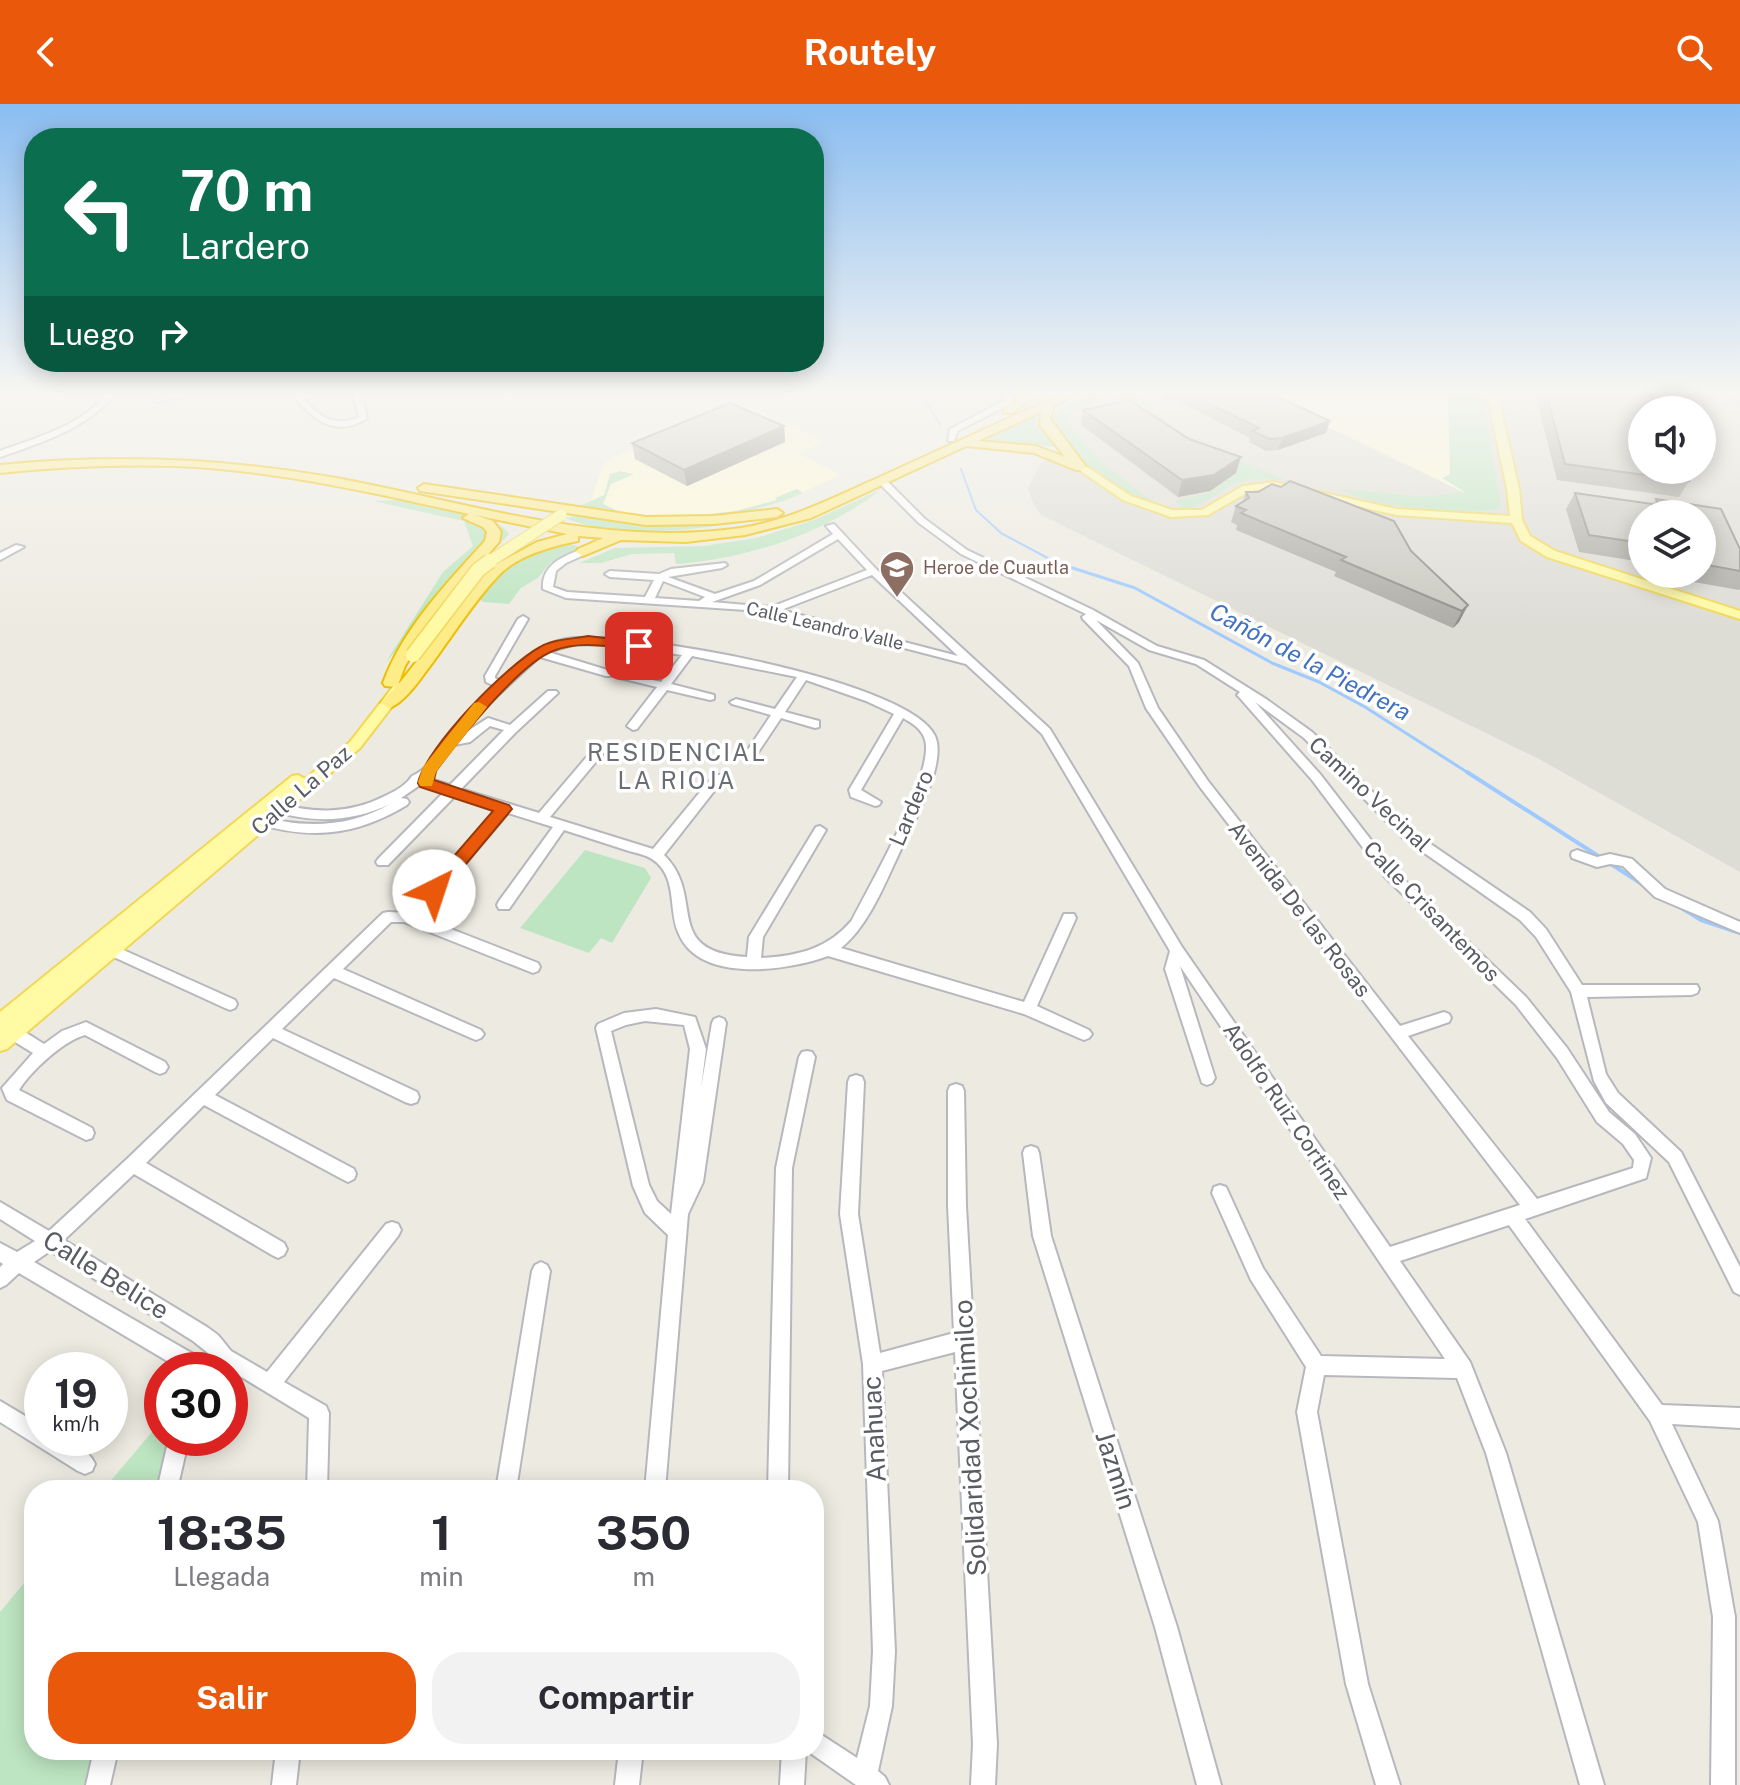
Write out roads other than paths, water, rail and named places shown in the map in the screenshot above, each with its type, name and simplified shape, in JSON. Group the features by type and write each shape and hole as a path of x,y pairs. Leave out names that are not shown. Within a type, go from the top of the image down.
{"highway":[{"path":"276,471 639,533 725,528 805,507 888,471"},
{"path":"378,487 537,526 616,538 683,540 760,529 806,515 900,471"},
{"path":"378,487 464,493 565,513 646,521 758,516 805,507"},
{"path":"378,487 390,497 410,505 488,524 494,532 488,548 461,573 439,601 402,657 391,683"},
{"path":"389,703 416,674 484,582 503,564 566,537 583,546 616,538"}],"main road":[{"path":"1087,471 1127,498 1171,514 1204,513 1247,488 1267,485 1397,512 1516,520"},
{"path":"1509,471 1516,520 1525,538 1551,554 1740,615"},
{"name":"Calle La Paz","path":"4,1033 266,814 355,745 389,703 418,655 481,572 498,559 543,535 565,513"},
{"name":"Calle La Paz","path":"4,1033 110,949 266,814 349,736 418,655"}],"street":[{"name":"Camino Vecinal","path":"882,481 947,541 1089,612 1153,648 1200,662 1308,735 1408,835 1525,916 1541,933 1578,991 1599,1076 1612,1098 1675,1157 1740,1286"},
{"name":"Adolfo Ruiz Cortinez","path":"713,597 757,583 835,530 873,571 1046,732 1177,951 1463,1369 1496,1453 1592,1785"},
{"name":"Calle Leandro Valle","path":"583,546 554,565 547,576 548,589 566,595 752,606 969,662"},
{"path":"0,557 19,547"},
{"path":"648,601 660,577 677,570 722,565"},
{"path":"773,610 873,571"},
{"path":"610,574 660,577 713,597"},
{"path":"697,604 713,597"},
{"name":"Avenida De las Rosas","path":"1075,607 1134,665 1152,708 1173,742 1533,1208"},
{"path":"502,685 490,680 523,619"},
{"name":"Lardero","path":"266,814 307,831 336,823 353,825 386,812 424,778 450,742 502,685 539,653 562,643 588,640 687,656 754,662 921,725 932,743 926,781 857,923 849,935 828,950 783,961 754,962 722,961 699,951 688,940 674,874 656,855"},
{"path":"539,653 610,674"},
{"path":"633,726 687,656"},
{"path":"624,676 710,697"},
{"path":"751,754 801,680"},
{"name":"Calle Crisantemos","path":"1231,683 1316,777 1390,874 1521,1001 1562,1053 1603,1117 1629,1139 1643,1158 1640,1173 1533,1208"},
{"path":"383,862 512,729 552,693"},
{"path":"736,702 815,724"},
{"path":"875,802 855,794 855,790 898,718"},
{"path":"450,742 466,739 488,722 512,729"},
{"path":"540,820 600,749"},
{"path":"424,778 451,792 656,855 718,778"},
{"path":"434,891 504,809"},
{"path":"266,814 336,823"},
{"path":"504,905 560,827"},
{"path":"754,962 756,937 820,830"},
{"path":"1577,855 1597,862 1610,859 1627,862 1660,893 1740,928"},
{"path":"0,1279 17,1263 50,1241 133,1164 388,917 405,917 533,967"},
{"path":"1028,1009 1069,918"},
{"path":"110,949 230,1004"},
{"path":"828,950 1028,1009 1084,1034"},
{"path":"1177,951 1172,969 1207,1078"},
{"path":"333,971 476,1034"},
{"path":"1578,991 1692,989"},
{"path":"656,1480 679,1211 698,1049 690,1021 669,1014 644,1014 619,1019 603,1028 641,1186 651,1207 677,1232"},
{"path":"1397,1033 1444,1018"},
{"path":"679,1211 689,1199 695,1182 719,1023"},
{"path":"86,1133 13,1095 10,1088 71,1032 86,1028 160,1067"},
{"path":"272,1031 411,1097"},
{"path":"4,1033 46,1053"},
{"path":"778,1480 784,1168 807,1057"},
{"name":"Anahuac","path":"856,1082 849,1214 872,1364 884,1651 881,1706 871,1781"},
{"name":"Solidaridad Xochimilco","path":"956,1091 957,1206 985,1744 983,1785"},
{"path":"204,1097 348,1174"},
{"name":"Jazmín","path":"1031,1153 1042,1236 1166,1627 1209,1785"},
{"path":"133,1164 278,1249"},
{"path":"1220,1193 1257,1274 1316,1365 1307,1412 1357,1684 1388,1785"},
{"path":"1386,1257 1533,1208"},
{"name":"Calle Belice","path":"0,1210 211,1342 219,1352"},
{"path":"1512,1215 1657,1414 1708,1521 1732,1619 1723,1785"},
{"path":"271,1383 392,1230"},
{"name":"Calle Belice","path":"0,1252 169,1352"},
{"path":"508,1480 541,1271"},
{"path":"872,1364 965,1340"},
{"path":"205,1352 211,1342"},
{"path":"1316,1365 1463,1369"},
{"path":"248,1371 319,1413 317,1480"},
{"path":"0,1411 24,1426"},
{"path":"1657,1414 1740,1418"},
{"path":"72,1456 85,1464"},
{"path":"169,1480 175,1456"},
{"path":"824,1749 871,1781"},
{"path":"98,1785 104,1760"},
{"path":"284,1785 287,1760"},
{"path":"627,1785 630,1760"},
{"path":"792,1785 793,1760"}],"waterway":[{"name":"Cañón de la Piedrera","path":"962,471 976,510 1001,533 1057,563"},
{"name":"Cañón de la Piedrera","path":"1051,561 1057,563"},
{"name":"Cañón de la Piedrera","path":"1057,563 1135,588 1272,663 1319,682 1365,707 1470,774"},
{"name":"Cañón de la Piedrera","path":"1467,772 1642,884"},
{"name":"Cañón de la Piedrera","path":"1680,907 1701,920 1740,933"}],"place":[{"name":"Heroe de Cuautla","path":"897,599"}],"district":[{"name":"RESIDENCIAL LA RIOJA","path":"677,767"}]}
